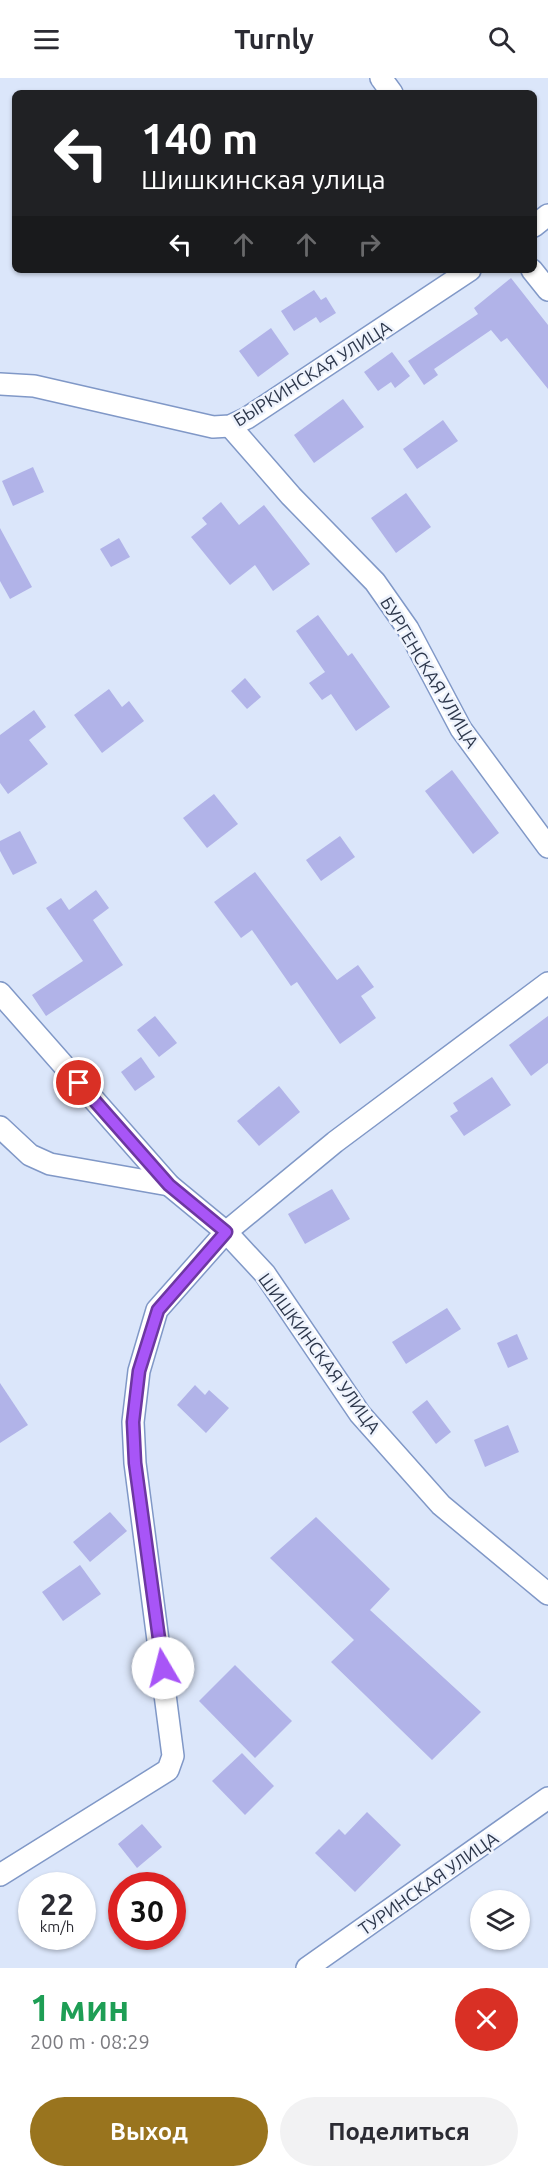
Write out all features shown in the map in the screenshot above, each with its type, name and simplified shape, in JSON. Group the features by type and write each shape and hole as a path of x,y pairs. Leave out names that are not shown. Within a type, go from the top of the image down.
{"street":[{"name":"БЫРКИНСКАЯ УЛИЦА","path":"0,384 34,386 213,428 230,426 248,418 466,273"},
{"path":"534,273 548,290"},
{"name":"БУРГЕНСКАЯ УЛИЦА","path":"230,426 291,495 375,582 408,629 461,729 548,848"},
{"path":"0,1875 168,1770 173,1756 135,1463 133,1422 139,1371 158,1310 226,1232 335,1142 548,983"},
{"name":"ШИШКИНСКАЯ УЛИЦА","path":"0,993 169,1185 226,1232 265,1274 367,1422 441,1505 548,1594"},
{"name":"ШИШКИНСКАЯ УЛИЦА","path":"0,1127 30,1155 50,1164 169,1185"},
{"name":"ТУРИНСКАЯ УЛИЦА","path":"307,1968 548,1798"}],"building":[{"path":"511,278 548,325 548,389 507,338 501,342 491,330 434,369 438,375 424,385 408,361 478,314 474,308"},
{"path":"314,290 321,300 326,297 336,313 320,323 316,317 294,331 281,311"},
{"path":"271,328 289,354 258,377 239,351"},
{"path":"392,352 410,376 395,388 391,382 378,391 364,372"},
{"path":"343,399 364,427 314,463 294,435"},
{"path":"443,420 458,441 417,469 403,449"},
{"path":"33,467 44,492 13,506 2,481"},
{"path":"406,493 431,527 396,553 371,518"},
{"path":"221,502 239,525 264,505 310,564 273,591 255,565 230,585 191,537 207,524 202,518"},
{"path":"0,528 32,587 10,599 0,581"},
{"path":"119,538 130,557 111,567 100,549"},
{"path":"318,615 348,656 352,653 390,707 356,731 331,694 322,700 309,683 325,672 296,631"},
{"path":"245,678 261,697 247,709 231,691"},
{"path":"109,689 122,707 129,701 144,721 102,753 74,715"},
{"path":"34,710 46,727 29,740 48,764 8,794 0,783 0,735"},
{"path":"452,770 499,833 473,854 425,791"},
{"path":"214,794 238,824 207,848 183,818"},
{"path":"20,831 37,863 13,875 0,851 0,841"},
{"path":"340,836 355,857 321,881 306,860"},
{"path":"255,872 337,980 358,965 374,987 361,996 376,1018 340,1044 297,982 291,986 252,930 241,938 214,902"},
{"path":"96,890 109,908 93,920 123,965 46,1016 32,995 83,961 46,908 61,898 69,910"},
{"path":"155,1016 177,1043 159,1057 137,1030"},
{"path":"548,1016 548,1063 531,1076 509,1045"},
{"path":"141,1057 155,1077 135,1091 121,1072"},
{"path":"492,1077 511,1105 464,1136 450,1116 458,1111 453,1103"},
{"path":"279,1086 300,1112 259,1146 237,1121"},
{"path":"332,1189 350,1219 305,1244 288,1214"},
{"path":"447,1308 461,1329 406,1364 392,1342"},
{"path":"517,1334 528,1359 508,1368 497,1343"},
{"path":"0,1383 28,1425 0,1443"},
{"path":"195,1385 205,1395 209,1390 229,1408 206,1433 177,1405"},
{"path":"427,1400 451,1432 436,1444 412,1412"},
{"path":"508,1425 519,1452 485,1467 474,1440"},
{"path":"110,1512 127,1531 90,1562 73,1542"},
{"path":"316,1517 390,1589 370,1610 481,1712 432,1760 331,1662 354,1640 270,1558"},
{"path":"80,1565 101,1594 63,1621 42,1592"},
{"path":"235,1665 292,1721 255,1758 199,1701"},
{"path":"242,1753 274,1786 245,1815 212,1781"},
{"path":"367,1812 401,1845 355,1892 315,1853 339,1829 345,1835"},
{"path":"142,1824 162,1847 137,1868 118,1844"}],"route":[{"path":"79,1083 169,1185 226,1232 158,1310 139,1371 133,1422 135,1463 163,1668"}]}
